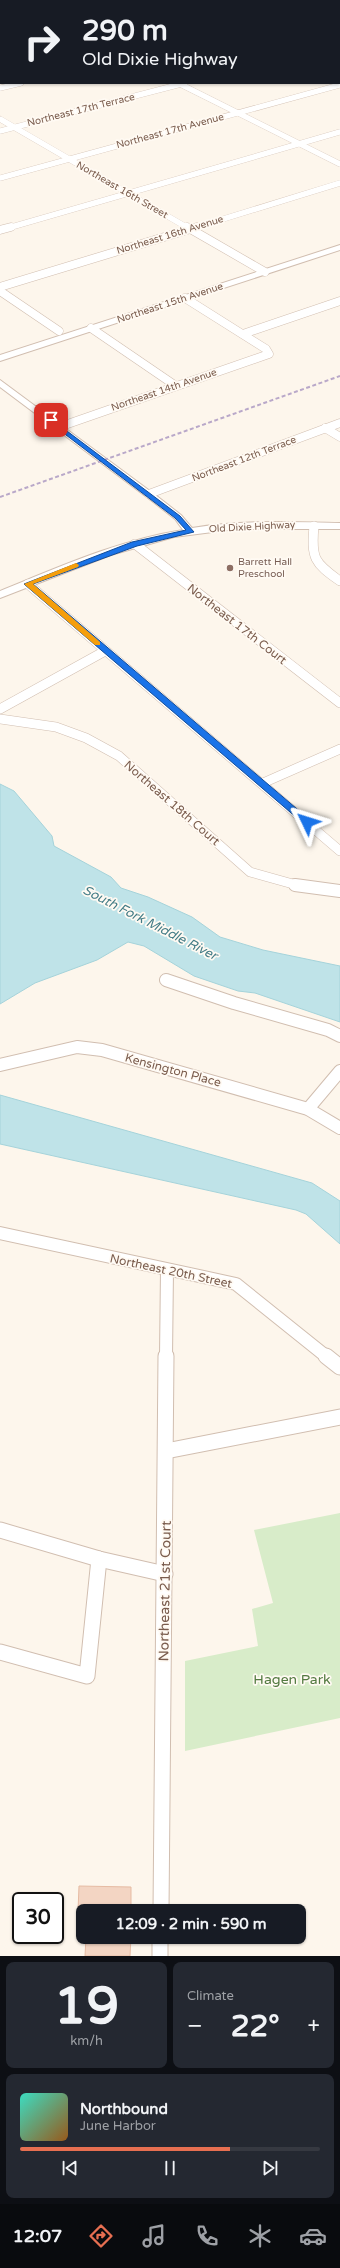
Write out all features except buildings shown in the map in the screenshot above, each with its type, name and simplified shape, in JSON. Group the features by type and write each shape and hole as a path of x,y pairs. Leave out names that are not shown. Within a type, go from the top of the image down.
{"street":[{"path":"0,88 16,84"},
{"name":"Northeast 17th Terrace","path":"0,131 177,84"},
{"path":"183,84 237,113 340,164"},
{"name":"Northeast 17th Avenue","path":"0,178 340,85"},
{"name":"Northeast 16th Street","path":"0,119 265,272"},
{"path":"0,230 127,192 340,132"},
{"name":"Northeast 16th Avenue","path":"0,287 340,183"},
{"name":"Northeast 15th Avenue","path":"0,350 340,240"},
{"name":"Northeast 15th Avenue","path":"0,358 340,247"},
{"path":"0,291 59,331"},
{"path":"185,298 243,334 340,301"},
{"path":"91,328 176,386"},
{"name":"Northeast 14th Avenue","path":"60,427 269,354 266,349 243,334"},
{"path":"0,383 149,494 178,517 190,532"},
{"name":"Northeast 12th Terrace","path":"149,494 340,423"},
{"path":"325,428 340,437"},
{"name":"Old Dixie Highway","path":"0,596 135,544 190,532 268,524 340,526"},
{"path":"314,526 312,554 316,562 340,581"},
{"name":"Northeast 17th Court","path":"135,544 340,704"},
{"path":"28,584 105,651 263,783 340,851"},
{"path":"0,709 105,651"},
{"name":"Northeast 18th Court","path":"0,719 56,727 86,738 119,756 250,872 277,882 311,890 340,891"},
{"path":"263,783 340,749"},
{"path":"166,980 234,1003 328,1030 340,1036"},
{"name":"Kensington Place","path":"0,1065 77,1047 102,1050 308,1108 340,1128"},
{"path":"308,1108 340,1071"},
{"name":"Northeast 20th Street","path":"0,1233 236,1284 340,1368"},
{"name":"Northeast 21st Court","path":"161,1904 167,1270"},
{"path":"166,1450 340,1417"},
{"path":"0,1530 99,1559 165,1574"},
{"path":"0,1652 87,1676 99,1559"},
{"path":"160,1944 160,1956"}],"green space":[{"name":"Hagen Park","path":"340,1513 340,1718 185,1751 185,1661 258,1646 252,1609 273,1603 254,1530"}],"water":[{"name":"South Fork Middle River","path":"0,784 14,791 52,836 54,846 111,877 121,888 148,897 192,917 220,937 263,950 340,966 340,1022 255,993 238,991 194,976 144,946 128,942 97,960 35,983 0,1004"},
{"path":"0,1095 312,1183 340,1201 340,1244 306,1214 296,1210 0,1144"}],"railway":[{"path":"0,497 340,376"}],"slow traffic":[{"path":"76,565 28,584 97,644"}],"place":[{"name":"Barrett Hall Preschool","path":"230,568"}],"route":[{"path":"51,420 178,517 190,532 135,544 102,555 28,584 307,822"}]}
